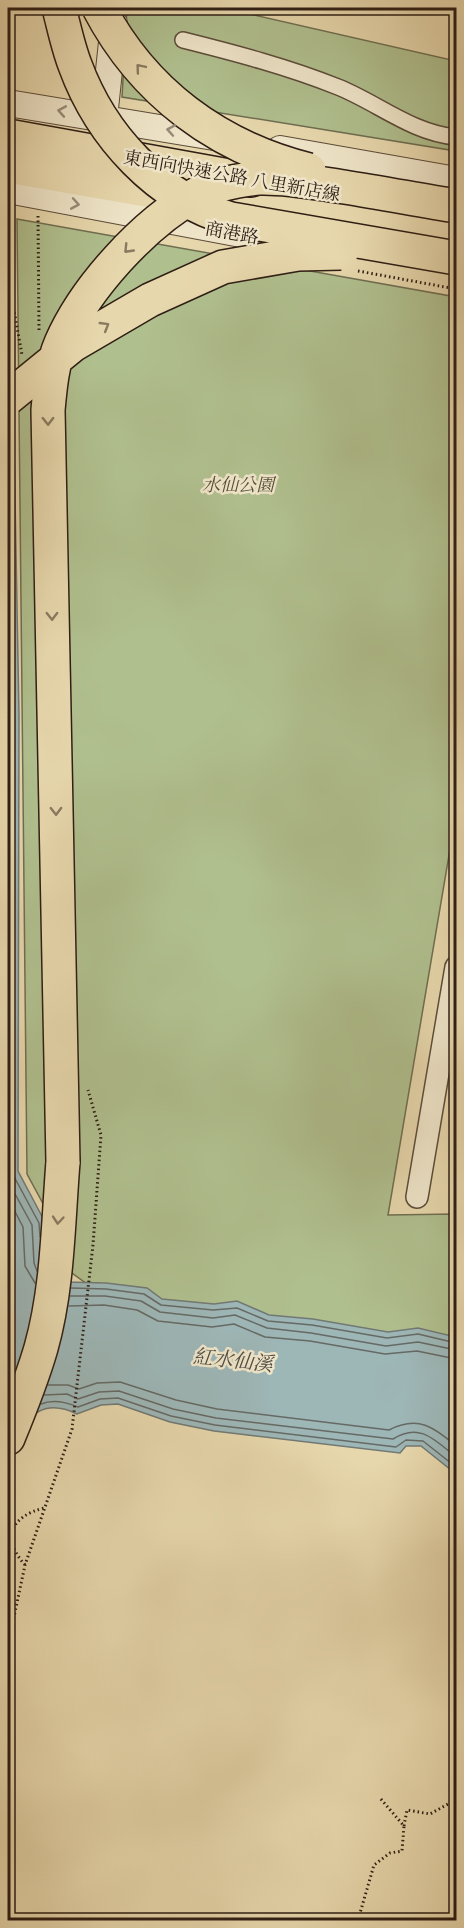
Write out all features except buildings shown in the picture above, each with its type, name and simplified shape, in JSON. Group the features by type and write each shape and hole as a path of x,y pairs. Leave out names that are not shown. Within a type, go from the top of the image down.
{"highway":[{"path":"59,8 75,65 110,130 145,170 165,188 208,212 231,219 456,258"},
{"path":"99,8 128,55 152,83 181,110 218,135 253,151 296,166 335,176 456,197"},
{"name":"東西向快速公路 八里新店線","path":"15,169 164,179 456,216"},
{"path":"8,1438 42,1347 53,1287 63,1162 48,420 51,379 61,344 81,307 106,272 134,243 168,214 198,194 227,184 258,178 298,180 456,206"},
{"name":"東西向快速公路 八里新店線","path":"164,179 456,241"},
{"path":"8,398 74,345 150,300 223,267 298,254 381,252 456,263"}],"street":[{"path":"104,118 116,8"},
{"path":"183,40 223,50 339,88 408,124 441,136 456,137"},
{"path":"14,103 456,180"},
{"name":"商港路","path":"15,169 456,274"},
{"path":"417,1197 456,967"}],"path":[{"path":"15,169 38,210 39,332"},
{"path":"8,1645 25,1565 72,1429 93,1245"},
{"path":"25,1565 15,1553 11,1540 12,1530 21,1518 32,1511 45,1508"},
{"path":"380,1798 404,1826"},
{"path":"358,1920 374,1865 390,1853 402,1851 407,1810 430,1814 448,1804 456,1803"}],"green space":[{"path":"127,8 223,8 456,61 456,151 122,97"},
{"name":"水仙公園","path":"17,219 456,297 456,814 388,1215 456,1214 456,1348 94,1289 58,1263 53,1222 27,1174"}],"water":[{"name":"紅水仙溪","path":"8,8 12,8 10,225 19,715 18,1171 45,1222 67,1282 106,1283 147,1288 162,1299 214,1304 237,1301 269,1315 313,1319 388,1332 418,1328 456,1337 456,1474 421,1446 406,1446 400,1453 214,1431 170,1422 118,1404 101,1405 77,1414 64,1409 44,1409 29,1419 8,1445"}]}
